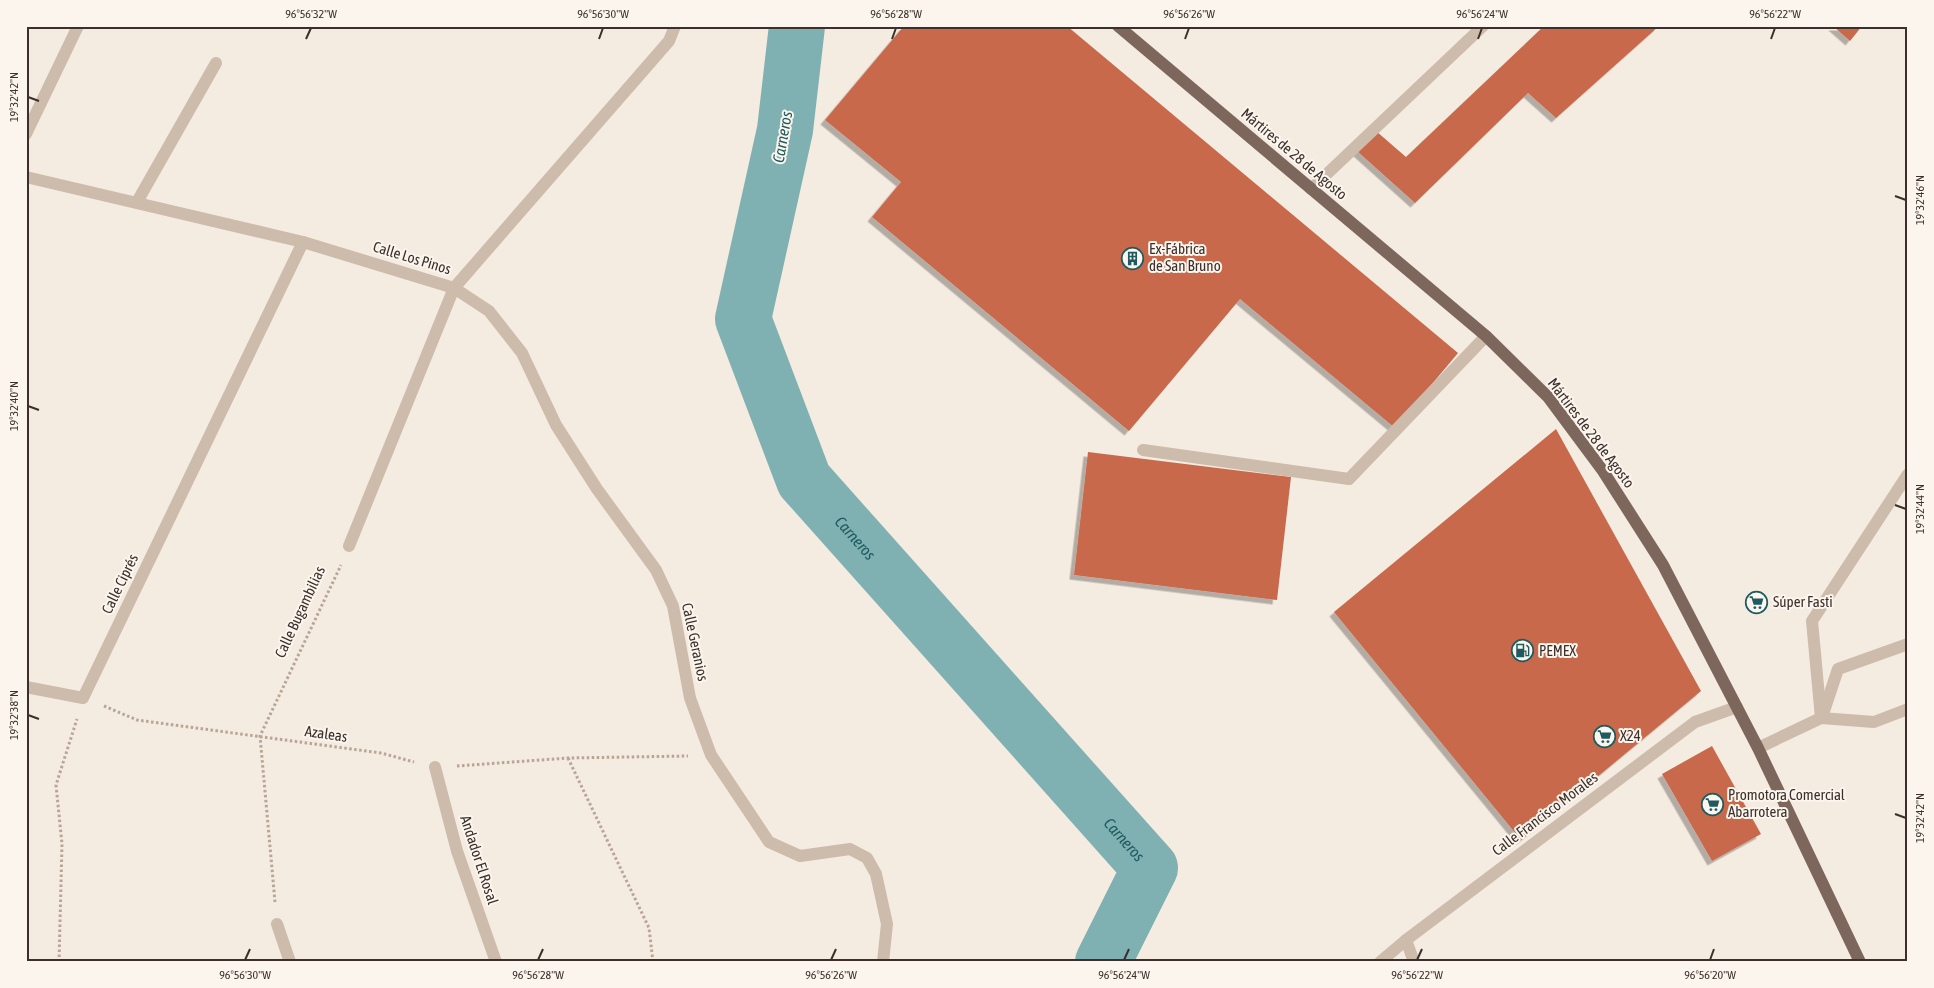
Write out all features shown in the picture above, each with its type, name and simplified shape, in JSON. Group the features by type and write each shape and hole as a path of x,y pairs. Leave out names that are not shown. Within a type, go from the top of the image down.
{"main road":[{"name":"Mártires de 28 de Agosto","path":"1118,26 1486,336 1548,397 1603,471 1663,565 1758,748 1860,962"}],"street":[{"path":"26,134 78,26"},
{"name":"Calle Los Pinos","path":"26,177 303,242 454,288 669,41 675,26"},
{"path":"1311,189 1483,26"},
{"path":"136,202 216,63"},
{"name":"Calle Ciprés","path":"83,698 303,242"},
{"path":"350,546 454,288"},
{"name":"Calle Geranios","path":"454,288 489,311 522,354 556,424 597,489 656,570 673,606 690,698 711,755 769,842 800,856 850,849 867,858 876,874 887,924 883,962"},
{"path":"1143,450 1349,479 1486,336"},
{"path":"1821,718 1812,621 1908,474"},
{"path":"1821,718 1838,669 1908,644"},
{"path":"26,687 83,698"},
{"name":"Calle Francisco Morales","path":"1380,962 1406,940 1694,722 1737,707"},
{"path":"1758,748 1821,718 1874,722 1908,709"},
{"name":"Andador El Rosal","path":"435,767 458,851 496,962"},
{"path":"278,924 290,962"},
{"path":"1406,940 1414,962"}],"path":[{"name":"Calle Bugambilias","path":"260,736 350,546"},
{"name":"Azaleas","path":"83,698 137,720 381,753 435,767 568,758 711,755"},
{"path":"59,962 62,844 56,785 83,698"},
{"path":"260,736 278,924"},
{"path":"568,758 649,928 653,962"}],"building":[{"name":"Ex-Fábrica de San Bruno","path":"904,26 1067,26 1458,353 1395,428 1240,299 1129,431 872,217 901,182 825,120"},
{"path":"1544,26 1659,26 1556,118 1528,93 1415,203 1357,151 1376,131 1406,157"},
{"path":"1833,26 1862,26 1850,41"},
{"name":"PEMEX","path":"1556,429 1701,691 1521,840 1334,612"},
{"path":"1088,452 1291,477 1277,600 1074,575"},
{"name":"Promotora Comercial Abarrotera","path":"1712,746 1761,834 1712,861 1662,774"}],"waterway":[{"name":"Carneros","path":"797,26 785,130 743,319 804,480 1150,868 1103,962"}],"place":[{"name":"Ex-Fábrica de San Bruno","path":"1133,258"},
{"name":"Súper Fasti","path":"1757,602"},
{"name":"PEMEX","path":"1523,651"},
{"name":"X24","path":"1604,736"},
{"name":"Promotora Comercial Abarrotera","path":"1712,804"}]}
